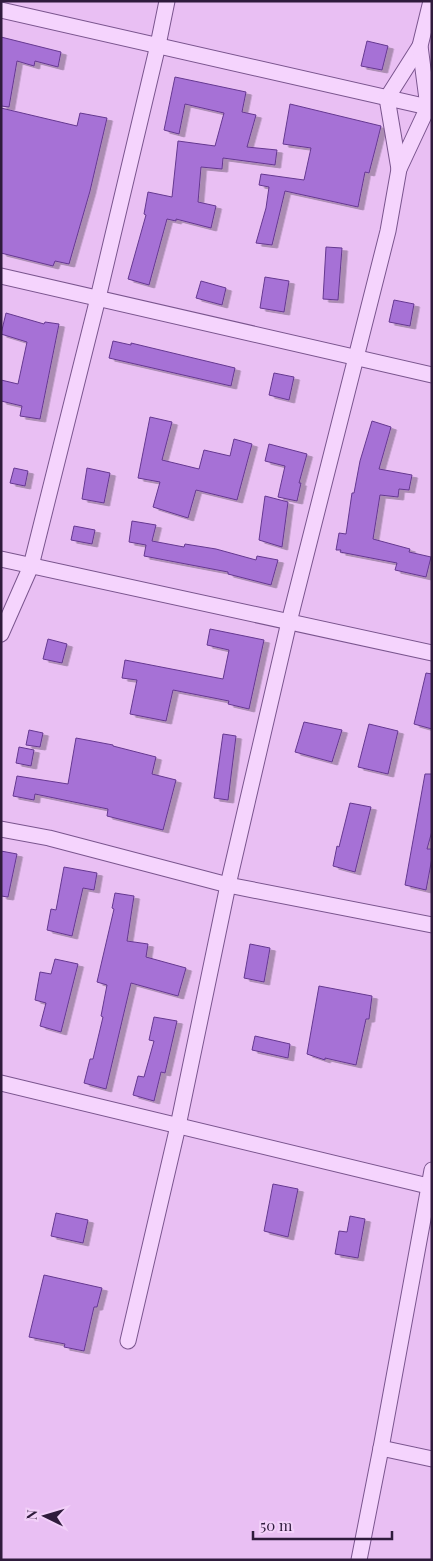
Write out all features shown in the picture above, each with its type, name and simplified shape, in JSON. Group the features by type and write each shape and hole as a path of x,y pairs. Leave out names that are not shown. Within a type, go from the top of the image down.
{"street":[{"path":"1,634 31,566 98,298 167,1"},
{"path":"399,169 387,98 420,46 431,1"},
{"path":"1,10 430,107"},
{"path":"128,1341 178,1126 228,885 289,622 388,231 399,169 430,107 420,46"},
{"path":"1,276 432,376"},
{"path":"1,559 432,653"},
{"path":"1,829 49,838 228,885 432,925"},
{"path":"1,1083 430,1187"},
{"path":"359,1560 382,1448 432,1170"},
{"path":"382,1448 432,1459"}],"building":[{"path":"1,37 61,52 58,67 35,61 34,66 17,61 9,107 1,106"},
{"path":"367,41 388,46 382,70 361,66"},
{"path":"175,77 246,92 242,112 256,115 247,147 277,150 275,165 223,158 222,169 201,167 198,202 216,206 211,228 176,219 176,221 167,219 149,285 128,279 146,215 144,214 148,192 172,197 178,141 215,146 224,113 185,104 179,134 164,130"},
{"path":"290,104 381,126 369,173 365,172 358,207 285,191 272,245 256,243 266,208 269,187 259,185 261,174 304,180 311,148 283,144"},
{"path":"1,108 77,126 80,113 107,118 90,191 69,264 55,261 53,266 1,253"},
{"path":"326,247 342,248 338,300 323,299"},
{"path":"265,277 289,281 284,312 260,308"},
{"path":"201,281 226,288 222,305 196,298"},
{"path":"394,300 414,304 410,326 389,322"},
{"path":"6,313 44,324 45,322 59,324 40,419 20,416 22,406 1,401 1,380 18,384 27,342 1,334"},
{"path":"113,341 131,345 131,343 235,368 231,386 109,358"},
{"path":"274,373 294,377 289,400 269,395"},
{"path":"150,417 172,422 162,460 199,469 204,450 230,456 234,439 252,444 237,500 196,490 188,518 153,507 160,482 138,478"},
{"path":"372,421 391,427 379,469 412,475 409,490 399,489 398,497 380,495 373,539 410,549 409,552 431,557 426,577 395,570 397,563 336,550 339,533 346,534 352,493 354,493 360,461"},
{"path":"269,444 307,454 299,483 301,483 297,501 278,497 285,466 265,461"},
{"path":"14,468 28,471 25,486 10,483"},
{"path":"87,468 110,473 104,503 82,499"},
{"path":"265,496 288,502 282,547 259,540"},
{"path":"132,521 156,525 152,541 184,547 185,544 216,549 256,560 257,556 278,560 271,585 228,574 228,572 144,556 146,545 129,542"},
{"path":"74,526 95,530 92,544 71,540"},
{"path":"210,629 264,640 249,709 228,704 229,701 173,690 166,721 130,714 137,680 122,678 125,660 223,679 229,650 207,645"},
{"path":"48,639 67,644 62,663 43,659"},
{"path":"426,673 432,674 432,729 414,724"},
{"path":"304,722 342,730 332,762 295,752"},
{"path":"369,724 398,731 388,774 358,767"},
{"path":"29,730 43,733 40,747 26,745"},
{"path":"223,734 236,736 228,800 214,798"},
{"path":"76,738 113,745 156,757 152,774 176,780 163,830 107,816 108,809 35,794 34,800 13,796 17,776 68,784"},
{"path":"19,747 34,750 31,766 16,763"},
{"path":"425,774 432,774 432,831 427,849 432,849 432,858 426,890 405,885"},
{"path":"350,803 371,807 355,872 333,866"},
{"path":"1,851 17,854 8,897 1,896"},
{"path":"64,867 97,873 94,890 83,888 72,936 47,930 51,909 56,910"},
{"path":"115,893 134,896 127,941 148,944 146,957 186,968 178,996 131,983 106,1089 84,1083 90,1059 93,1059 103,1017 101,1016 107,985 97,982 114,909 112,908"},
{"path":"250,944 270,948 264,982 244,978"},
{"path":"55,959 78,964 61,1032 40,1026 46,1003 35,1000 40,972 51,974"},
{"path":"319,986 372,996 369,1019 366,1019 356,1065 325,1058 325,1060 307,1054"},
{"path":"154,1017 177,1021 165,1073 161,1072 154,1101 133,1095 138,1076 144,1077 154,1041 149,1040"},
{"path":"255,1036 290,1044 288,1058 252,1050"},
{"path":"273,1184 298,1189 288,1237 264,1231"},
{"path":"56,1213 88,1220 83,1243 51,1236"},
{"path":"350,1216 365,1219 358,1258 335,1254 339,1231 347,1232"},
{"path":"44,1275 102,1288 97,1307 94,1307 84,1351 64,1347 65,1344 29,1337"}]}
